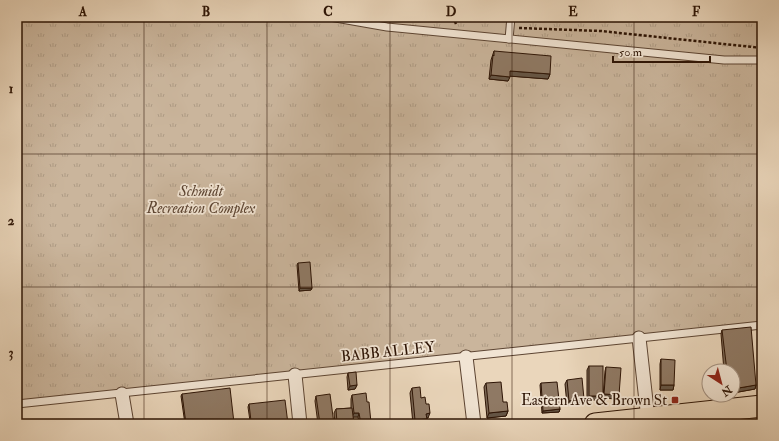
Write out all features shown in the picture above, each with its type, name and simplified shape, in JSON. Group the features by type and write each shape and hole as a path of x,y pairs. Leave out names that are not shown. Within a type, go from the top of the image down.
{"main road":[{"path":"595,424 762,406"}],"street":[{"path":"639,338 648,419"},
{"path":"466,357 474,424"},
{"path":"295,375 300,424"},
{"path":"122,394 127,424"}],"lane":[{"path":"330,17 386,27 724,60 762,60"},
{"path":"509,39 511,17"},
{"name":"BABB ALLEY","path":"17,404 762,325"}],"path":[{"path":"453,17 457,26"},
{"path":"510,27 601,32 762,48"}],"green space":[{"name":"Schmidt Recreation Complex","path":"17,17 762,17 762,325 17,404"}],"building":[{"path":"494,51 551,56 550,74 510,71 510,77 491,75"},
{"path":"310,262 312,288 300,288 298,263"},
{"path":"751,327 756,385 741,388 741,363 726,363 722,330"},
{"path":"661,359 675,360 674,385 661,385"},
{"path":"589,366 603,366 603,396 589,396"},
{"path":"606,367 621,368 619,395 604,394"},
{"path":"356,372 357,385 350,386 348,373"},
{"path":"582,378 584,399 569,401 567,380"},
{"path":"501,382 503,402 507,402 508,411 489,413 486,383"},
{"path":"557,382 560,409 543,411 541,383"},
{"path":"420,387 421,398 425,397 426,404 429,404 430,413 426,414 427,419 415,420 412,388"},
{"path":"230,388 234,423 251,421 249,404 285,400 288,424 186,424 182,394"},
{"path":"366,393 367,402 369,402 371,423 361,424 359,413 354,413 352,395"},
{"path":"330,394 334,424 320,424 316,396"},
{"path":"352,408 354,424 337,423 336,409"}],"place":[{"name":"Eastern Ave & Brown St","path":"675,400"}]}
